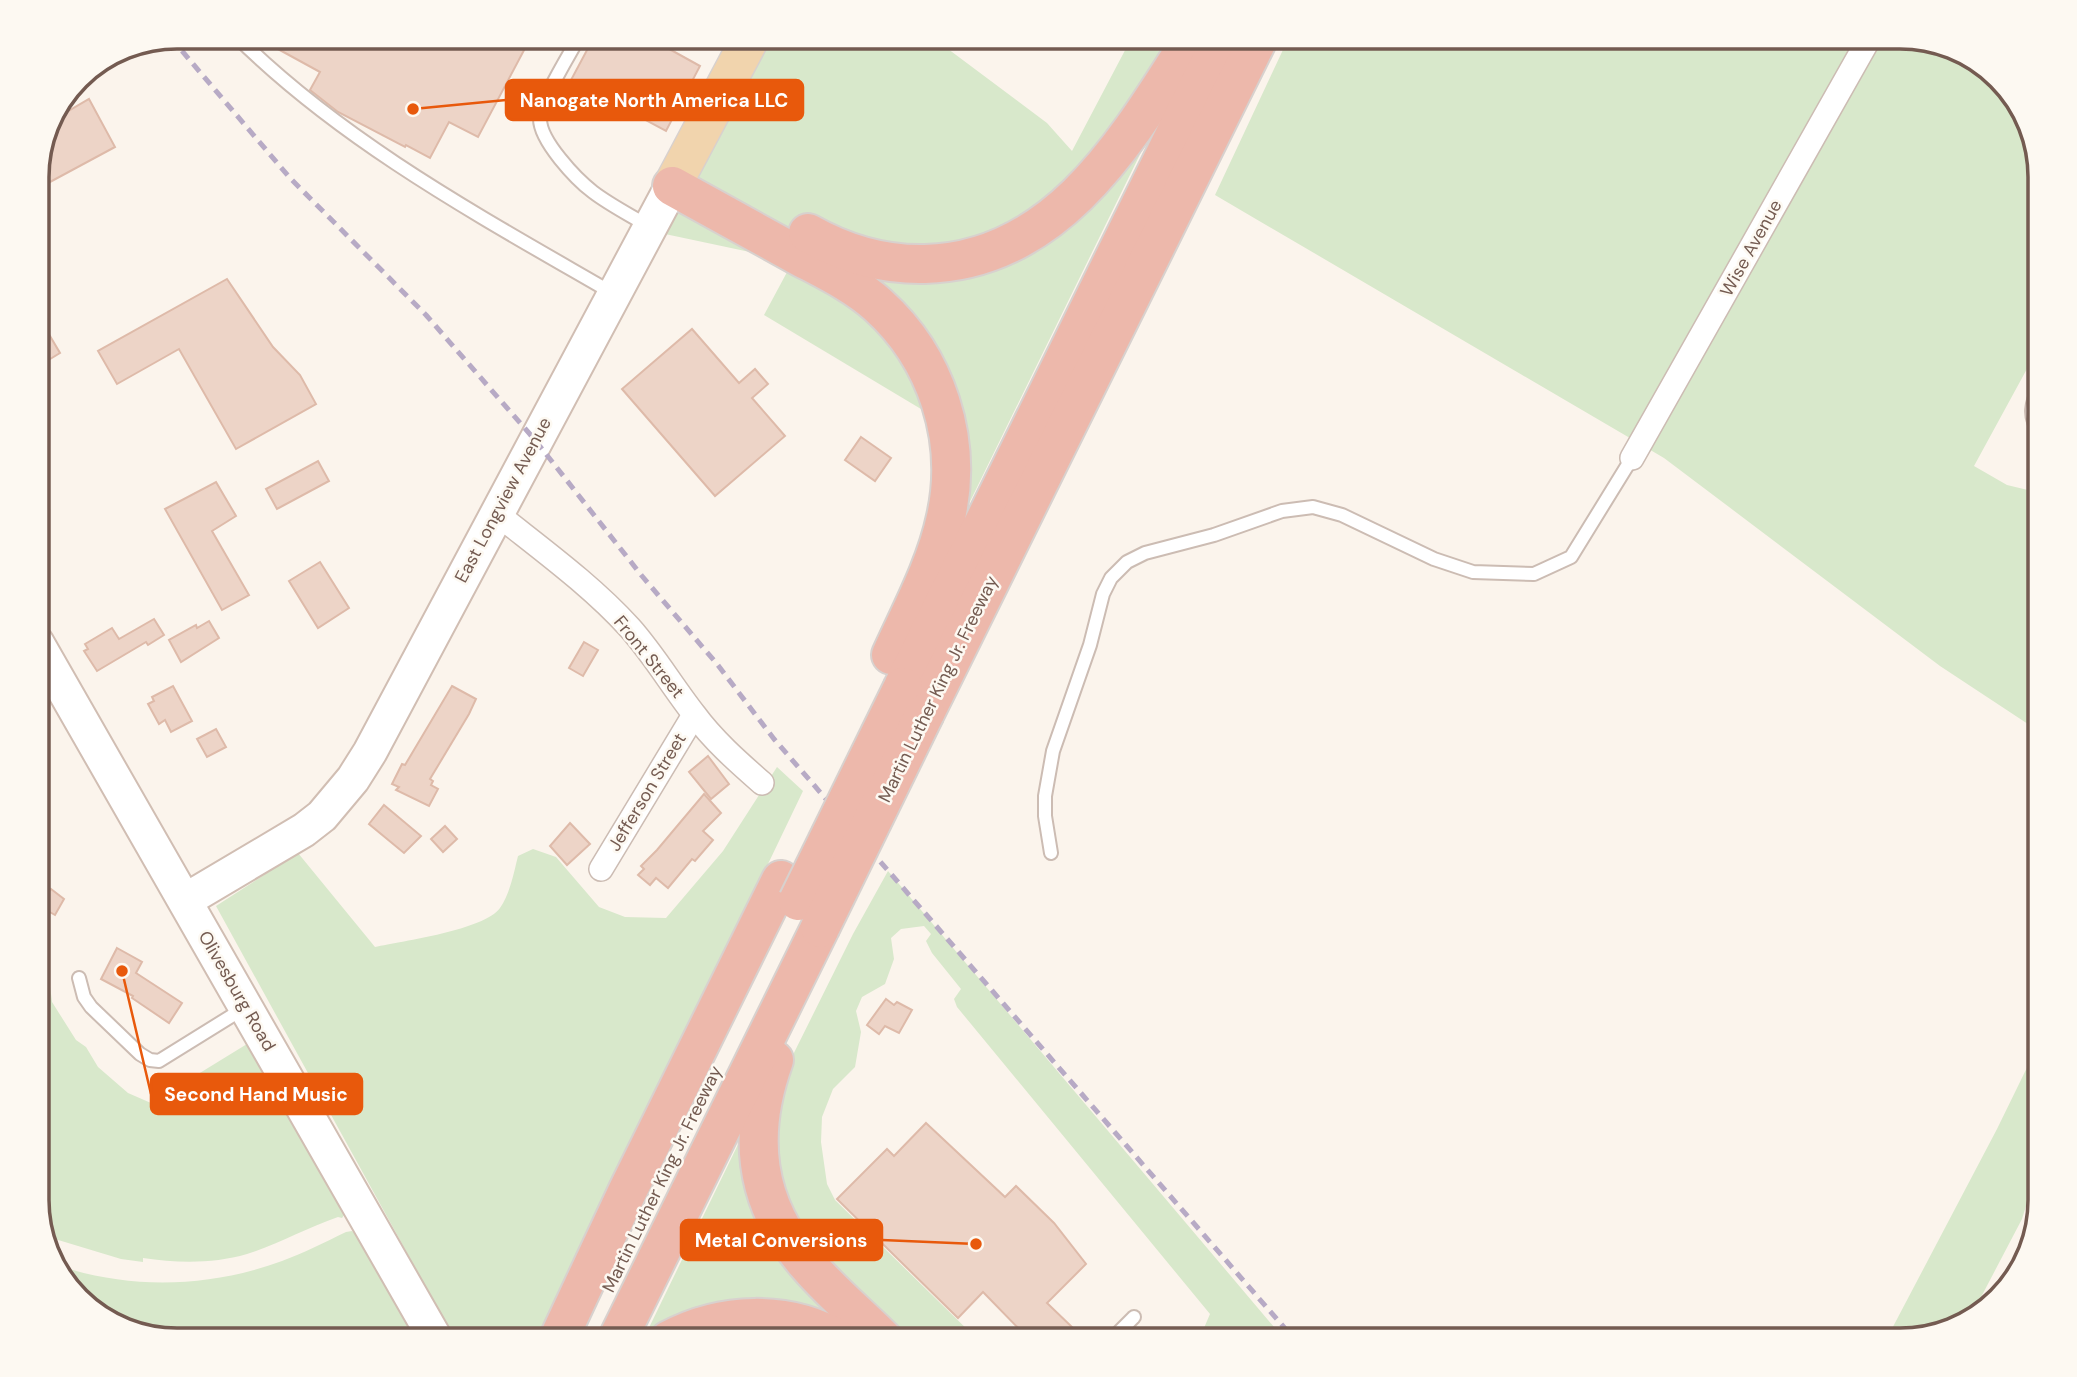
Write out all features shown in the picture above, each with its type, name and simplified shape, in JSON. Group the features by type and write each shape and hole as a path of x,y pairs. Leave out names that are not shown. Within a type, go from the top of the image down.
{"highway":[{"path":"677,175 852,255 908,264 940,264 968,259 998,250 1029,234 1057,215 1084,190 1126,136 1185,49"},
{"name":"Martin Luther King Jr. Freeway","path":"588,1328 808,912 913,699 1217,49"},
{"name":"Martin Luther King Jr. Freeway","path":"913,699 957,649 1253,49"},
{"path":"1049,464 1094,408 1230,130 1273,49"},
{"path":"564,1328 628,1189 808,912 913,699 926,578 946,521 950,498 949,437 943,408 926,365 897,324 857,289 677,175"},
{"path":"808,912 776,1054 766,1080 759,1119 759,1165 772,1210 806,1264 872,1328"},
{"name":"Martin Luther King Jr. Freeway","path":"622,1328 808,912"},
{"path":"695,1328 718,1322 767,1318 813,1328"}],"main road":[{"name":"East Longview Avenue","path":"186,900 304,830 322,816 338,799 370,752 745,49"},
{"name":"Olivesburg Road","path":"49,664 429,1328"}],"street":[{"name":"Wise Avenue","path":"1632,458 1863,49"},
{"name":"Front Street","path":"496,513 578,580 629,627 694,715 761,783"},
{"name":"Jefferson Street","path":"601,869 694,715"}],"lane":[{"path":"249,49 273,72 334,121 480,216 614,295"},
{"path":"573,49 545,102 540,120 547,140 559,158 592,191 650,228"},
{"path":"1051,853 1045,796 1053,751 1090,645 1103,594 1111,578 1127,562 1146,552 1214,535 1282,511 1313,507 1342,514 1434,559 1473,572 1534,574 1571,557 1632,458"},
{"path":"79,978 84,997 91,1007 140,1054 150,1060 159,1061 246,1007"},
{"path":"1123,1328 1134,1317"}],"green space":[{"path":"761,49 948,49 1047,123 1072,151 1126,49 1188,49 1174,85 960,522 936,488 926,412 764,315 793,261 665,234"},
{"path":"1283,49 1900,49 1933,53 1957,62 1971,71 1996,93 2015,120 2027,160 2028,367 1974,466 2007,485 2028,490 2028,724 1940,666 1664,458 1215,195"},
{"path":"777,767 803,791 546,1328 448,1328 216,906 298,853 375,947 461,928 491,916 500,908 506,896 518,856 533,849 556,857 599,907 625,917 666,918 723,851"},
{"path":"888,871 1275,1328 1204,1328 1210,1314 957,1007 954,999 961,989 932,953 926,941 931,934 924,926 901,929 891,938 894,959 885,984 862,997 856,1011 861,1032 855,1067 833,1089 822,1117 821,1142 827,1184 835,1200 966,1328 649,1328 746,1128 779,1083 853,934"},
{"path":"49,978 52,1002 76,1040 86,1047 98,1067 128,1093 151,1103 250,1044 346,1212 342,1218 326,1221 270,1246 234,1257 182,1262 121,1259 55,1239 53,1233 49,1208"},
{"path":"2028,1066 2028,1199 2022,1219 1978,1302 1933,1324 1892,1328"},
{"path":"352,1231 363,1242 413,1328 160,1327 120,1315 106,1306 81,1284 69,1268 139,1282 197,1281 254,1270 290,1258"}],"building":[{"path":"278,49 525,49 478,137 449,122 430,158 338,112 310,90 320,72"},
{"path":"588,49 669,49 700,66 666,131 571,80"},
{"path":"89,99 115,147 49,183 53,144 67,112"},
{"path":"227,279 273,347 300,375 316,404 236,449 179,349 117,384 98,351"},
{"path":"692,329 739,383 755,369 768,384 752,398 785,436 715,496 622,389"},
{"path":"49,334 60,353 49,360"},
{"path":"861,437 891,458 875,481 845,460"},
{"path":"318,461 329,481 277,509 266,489"},
{"path":"216,482 236,516 212,531 249,595 222,610 165,509"},
{"path":"320,562 349,608 318,628 289,581"},
{"path":"154,619 164,635 148,645 146,642 97,671 84,651 88,649 85,644 112,628 119,639"},
{"path":"209,621 219,638 181,662 169,640"},
{"path":"584,642 598,650 583,676 569,668"},
{"path":"173,686 192,721 171,732 165,720 159,724 148,704 154,701 152,697"},
{"path":"452,686 476,699 430,779 433,781 431,785 438,789 429,806 396,790 399,787 392,784"},
{"path":"216,729 226,747 207,757 197,739"},
{"path":"708,756 729,784 711,799 689,772"},
{"path":"704,794 721,813 703,831 713,840 695,861 692,859 668,888 656,878 650,885 638,875 644,869 641,866"},
{"path":"384,805 421,836 404,853 369,824"},
{"path":"570,823 590,844 567,865 550,846"},
{"path":"445,826 457,839 443,852 431,839"},
{"path":"51,889 64,899 55,915 49,912"},
{"path":"117,948 142,962 136,973 182,1003 169,1023 132,998 133,996 101,979"},
{"path":"886,999 894,1005 897,1002 912,1010 899,1033 885,1026 879,1034 867,1025"},
{"path":"926,1123 1005,1197 1016,1186 1054,1223 1086,1264 1047,1303 1073,1328 1018,1328 983,1292 958,1318 837,1199 887,1149 894,1156"}],"railway":[{"path":"180,49 290,178 426,315 535,440 642,576 717,664 774,739 1285,1328"}],"place":[{"name":"Nanogate North America LLC","path":"413,109"},
{"name":"Second Hand Music","path":"122,971"},
{"name":"Metal Conversions","path":"976,1244"}]}
